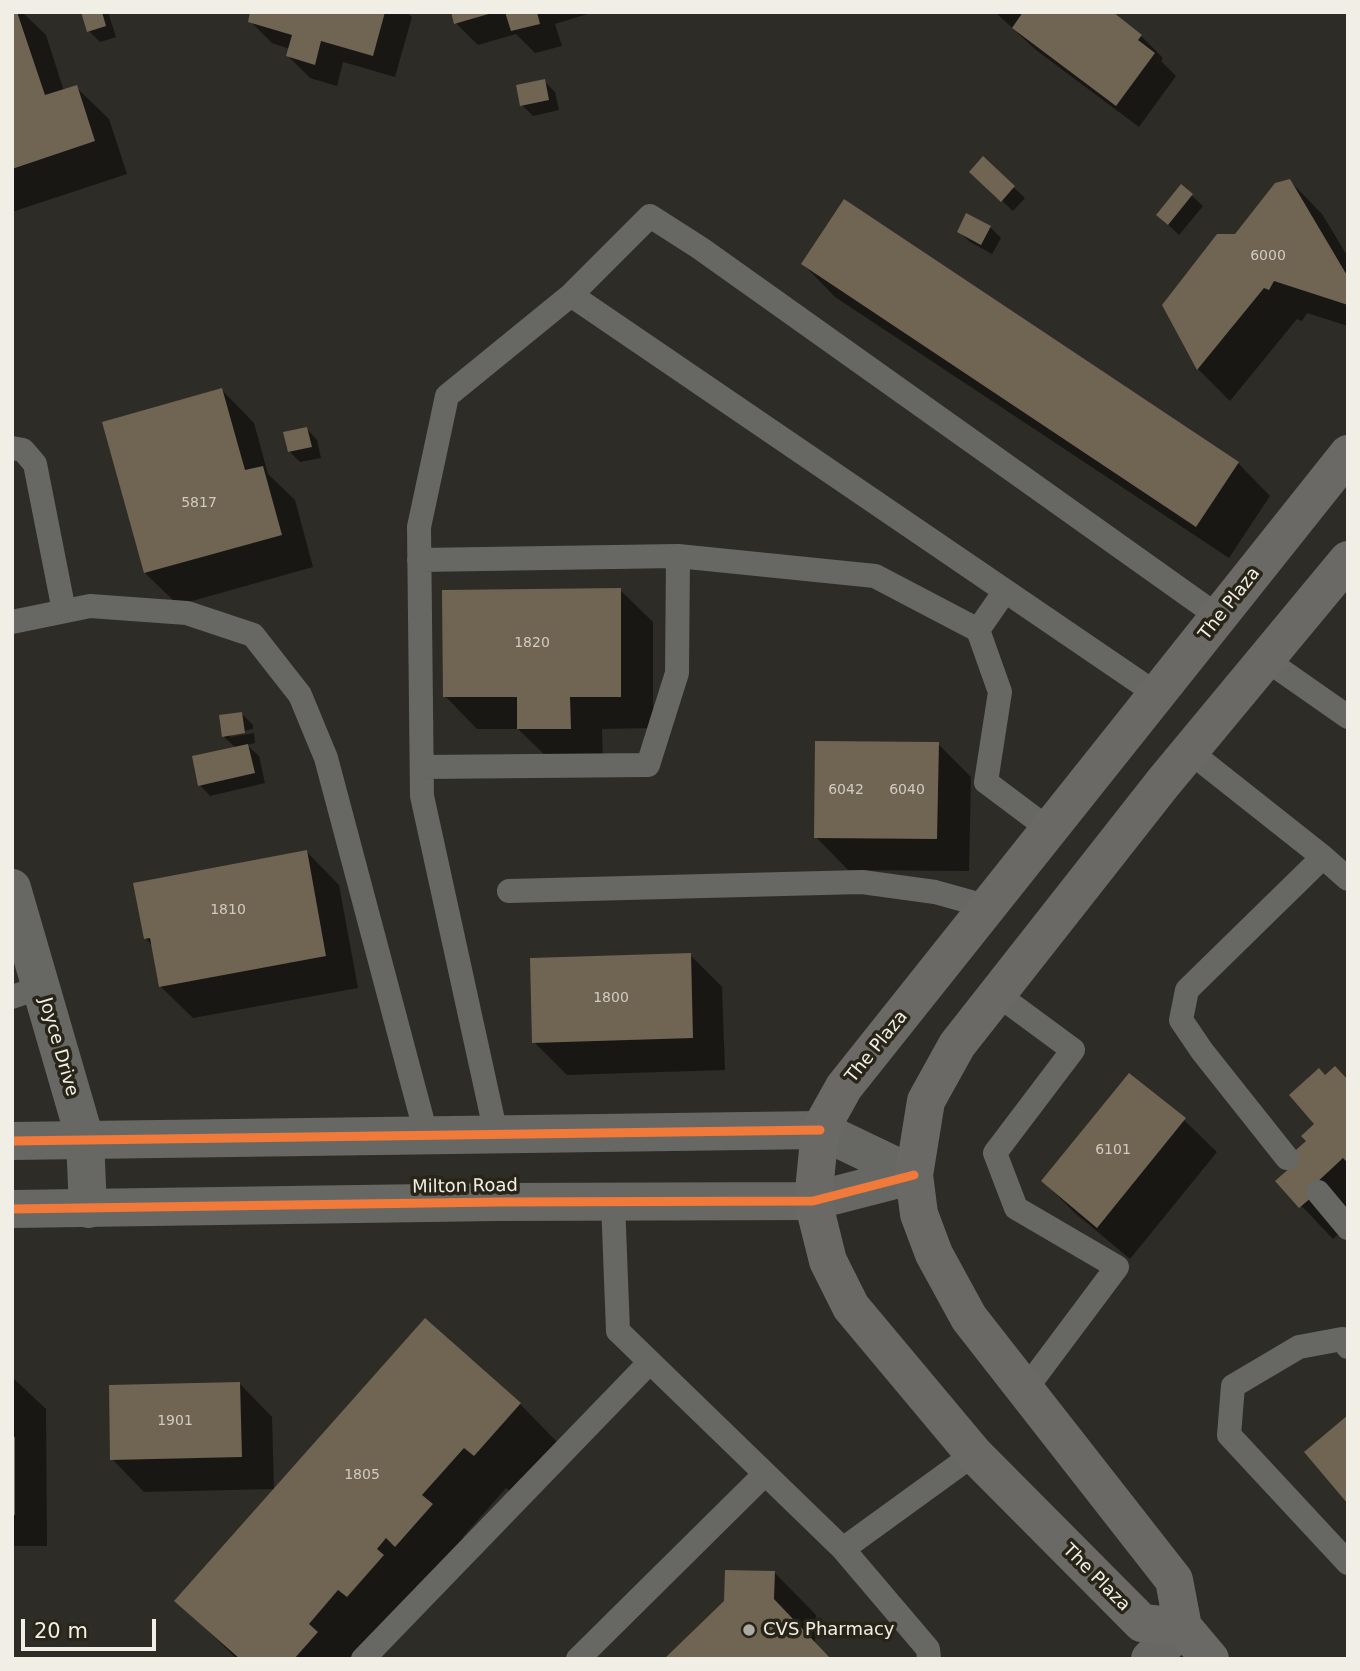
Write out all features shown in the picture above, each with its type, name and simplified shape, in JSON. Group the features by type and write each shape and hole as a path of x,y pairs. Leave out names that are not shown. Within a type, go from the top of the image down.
{"main road":[{"name":"The Plaza","path":"1183,1628 1142,1623 974,1454 851,1307 828,1261 813,1201 820,1130 844,1087 1348,454"},
{"path":"1210,1659 1183,1628 1174,1580 969,1318 934,1254 919,1214 914,1175 926,1101 957,1045 1189,751 1348,560"}],"street":[{"name":"Joyce Drive","path":"12,888 27,992 85,1139 88,1209"},
{"path":"12,1140 820,1130 914,1175"},
{"name":"Milton Road","path":"12,1209 813,1201 914,1175"},
{"path":"1150,1659 1183,1628"}],"lane":[{"path":"496,1134 422,796 419,527 447,396 571,295 650,216 1219,617"},
{"path":"571,295 1158,695"},
{"path":"12,448 23,450 35,464 64,611"},
{"path":"419,560 678,556 875,576 978,630 1000,692 986,782 1050,830"},
{"path":"422,767 648,765 677,673 678,556"},
{"path":"978,630 1005,591"},
{"path":"12,622 90,606 187,613 253,635 300,695 327,758 426,1134"},
{"path":"1265,659 1348,717"},
{"path":"1189,751 1348,879"},
{"path":"1287,1158 1202,1051 1181,1020 1187,990 1323,857"},
{"path":"509,891 862,882 935,892 989,907"},
{"path":"997,994 1073,1049 995,1153 1016,1208 1117,1267 1025,1390"},
{"path":"1318,1192 1348,1228"},
{"path":"612,1202 618,1331 843,1549 928,1649 929,1659"},
{"path":"1348,1347 1342,1339 1298,1347 1233,1386 1229,1436 1348,1563"},
{"path":"363,1659 650,1362"},
{"path":"843,1549 974,1454"},
{"path":"578,1659 765,1474"}],"building":[{"path":"12,12 17,12 45,95 77,85 95,141 12,169"},
{"path":"81,12 102,12 106,26 87,32"},
{"path":"250,12 385,12 373,56 321,41 315,65 286,56 292,35 248,22"},
{"path":"451,12 492,12 492,13 454,24"},
{"path":"505,12 537,12 540,24 511,31"},
{"path":"1023,12 1113,12 1142,35 1138,40 1155,53 1116,106 1012,28"},
{"path":"545,79 549,100 520,106 516,85"},
{"path":"983,156 1015,186 1001,202 969,172"},
{"path":"1290,179 1348,277 1348,305 1274,281 1269,290 1264,288 1197,370 1162,305 1217,234 1235,234 1275,183"},
{"path":"1181,184 1193,194 1168,225 1156,215"},
{"path":"844,199 1239,462 1196,527 801,264"},
{"path":"966,213 991,226 981,245 957,232"},
{"path":"222,388 245,470 263,466 282,535 144,573 102,422"},
{"path":"307,427 312,447 288,452 283,432"},
{"path":"621,588 621,697 570,697 571,729 517,729 517,697 443,697 442,590"},
{"path":"242,712 245,733 222,737 219,715"},
{"path":"815,741 939,742 937,839 814,838"},
{"path":"248,744 255,773 198,786 192,756"},
{"path":"307,850 326,956 159,987 150,938 144,939 133,883"},
{"path":"691,953 693,1038 532,1043 530,958"},
{"path":"1335,1066 1348,1080 1348,1163 1343,1158 1313,1186 1318,1192 1299,1208 1275,1181 1293,1165 1287,1158 1306,1141 1301,1136 1314,1124 1289,1095 1319,1068 1325,1075"},
{"path":"1129,1073 1186,1118 1097,1228 1041,1181"},
{"path":"425,1318 521,1403 474,1456 464,1448 422,1495 433,1504 395,1547 386,1538 377,1549 384,1555 347,1597 338,1590 309,1624 318,1632 294,1659 240,1659 174,1601"},
{"path":"240,1382 242,1457 110,1460 109,1385"},
{"path":"1348,1415 1348,1504 1304,1452"},
{"path":"12,1437 15,1437 15,1515 12,1515"},
{"name":"CVS Pharmacy","path":"725,1570 775,1571 774,1599 831,1659 664,1659 724,1601"}],"cycle path":[{"path":"12,1141 820,1130"},
{"path":"12,1209 497,1202 813,1201 914,1175"}],"place":[{"name":"CVS Pharmacy","path":"749,1630"}]}
